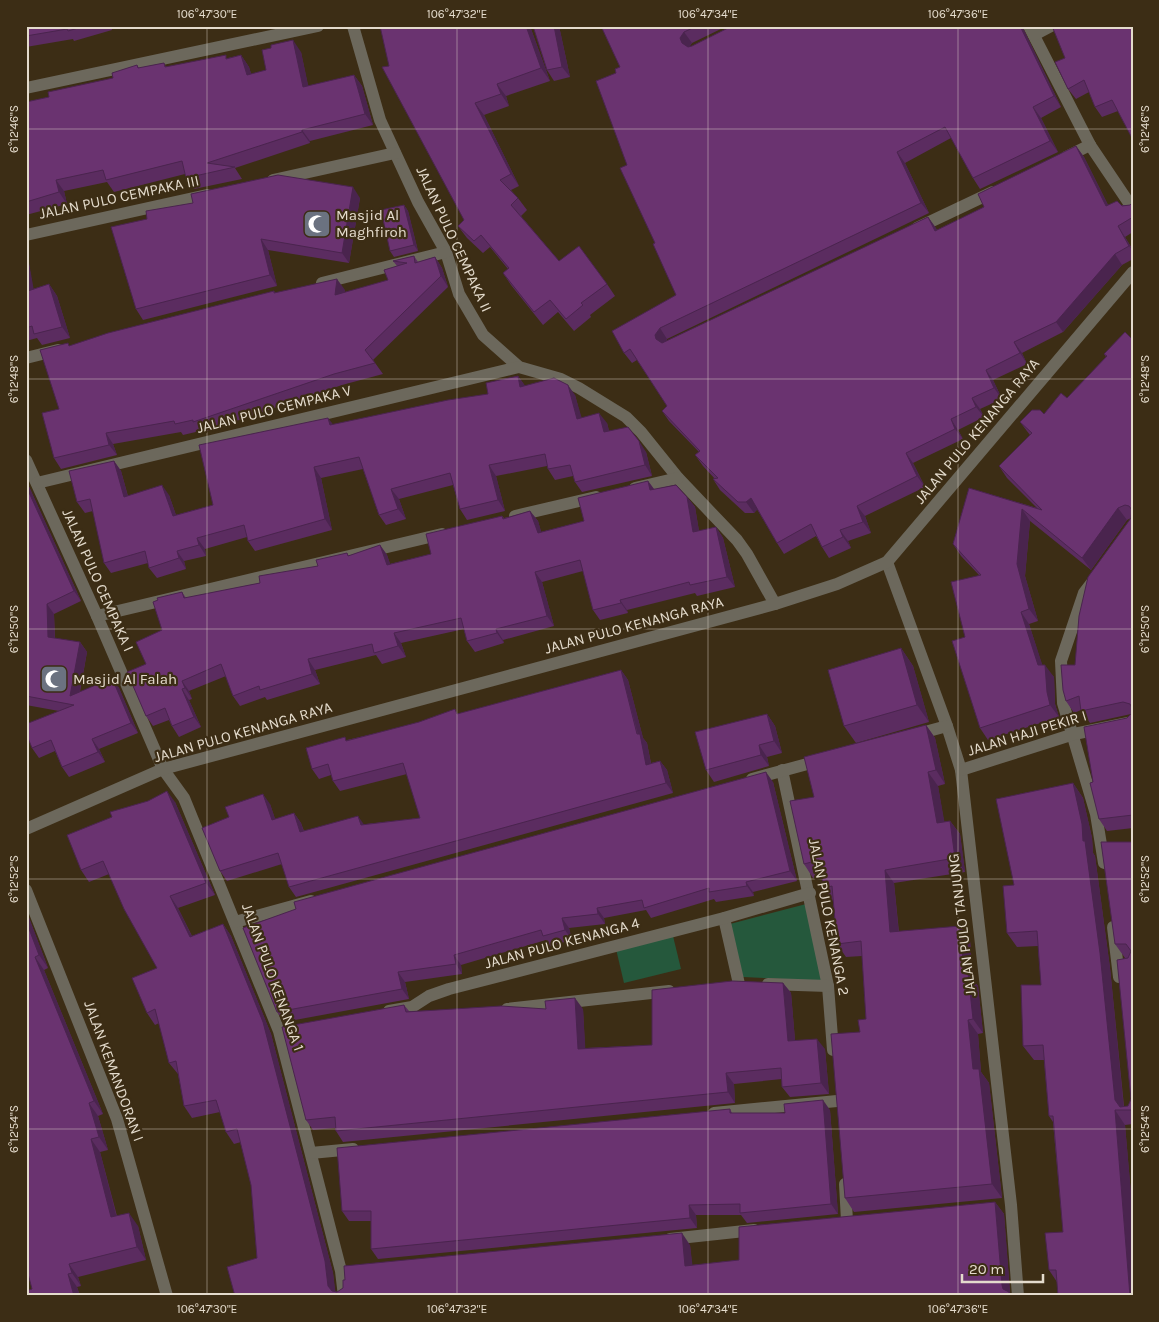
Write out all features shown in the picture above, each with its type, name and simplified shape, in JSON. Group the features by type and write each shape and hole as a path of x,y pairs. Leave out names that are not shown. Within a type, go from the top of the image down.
{"street":[{"path":"26,88 318,26"},
{"name":"JALAN PULO CEMPAKA II","path":"353,26 380,120 446,252 459,294 483,335 519,367 561,379 626,417 641,432 678,478 737,540 775,604"},
{"path":"1051,26 1032,30 1090,145 1133,209"},
{"path":"1055,162 1090,145"},
{"path":"259,183 395,153"},
{"path":"903,235 1001,188"},
{"name":"JALAN PULO CEMPAKA III","path":"26,235 220,192"},
{"path":"312,286 446,252"},
{"name":"JALAN PULO KENANGA RAYA","path":"26,830 163,769 775,604 838,584 887,562 1133,272"},
{"path":"26,358 74,346"},
{"name":"JALAN PULO CEMPAKA V","path":"36,483 519,367"},
{"name":"JALAN PULO CEMPAKA I","path":"26,460 97,616 163,769"},
{"path":"504,519 678,478"},
{"path":"97,616 456,531"},
{"name":"JALAN PULO TANJUNG","path":"887,562 948,726 961,770 1010,1205 1018,1296"},
{"path":"1100,570 1084,593 1062,661 1063,703 1074,734 1096,814 1106,876"},
{"name":"JALAN HAJI PEKIR I","path":"961,770 1074,734 1133,722"},
{"path":"904,738 948,726"},
{"path":"744,781 838,755"},
{"name":"JALAN PULO KENANGA 1","path":"163,769 184,798 235,922 283,1030 311,1153 346,1270 344,1296"},
{"name":"JALAN PULO KENANGA 2","path":"782,770 810,892 828,986 834,1062"},
{"path":"1102,848 1117,847"},
{"name":"JALAN KEMANDORAN I","path":"26,890 117,1119 166,1296"},
{"name":"JALAN PULO KENANGA 4","path":"374,1014 412,1007 429,996 449,989 724,918 810,892"},
{"path":"235,922 322,898"},
{"path":"1111,912 1120,986"},
{"path":"724,918 744,984 828,986"},
{"path":"1118,967 1133,966"},
{"path":"491,1010 682,990"},
{"path":"412,1007 426,1012"},
{"path":"698,1114 837,1096 839,1118"},
{"path":"311,1153 371,1147"},
{"path":"844,1172 847,1221"},
{"path":"996,1207 1010,1205"},
{"path":"659,1240 768,1229"}],"green space":[{"path":"810,903 822,981 743,977 730,924"},
{"path":"673,936 681,969 624,983 616,949"}],"building":[{"path":"26,26 85,26 68,31 67,29 26,36"},
{"path":"380,26 526,26 541,68 497,84 501,94 475,103 511,174 500,180 518,198 511,205 559,261 579,246 607,284 581,303 583,305 566,319 550,300 534,312 503,273 509,268 481,235 474,241 458,226 464,220 382,67 389,66"},
{"path":"533,26 554,26 562,67 547,70"},
{"path":"601,26 697,26 684,32 680,38 682,43 688,47 732,26 1020,26 1054,96 1033,107 1050,141 973,178 945,127 897,152 921,203 660,328 655,335 656,339 662,343 928,217 935,231 984,207 978,194 1076,146 1106,206 1117,201 1122,206 1130,205 1133,202 1133,217 1118,226 1129,246 1115,254 1056,322 1014,342 1020,353 986,370 994,388 972,398 976,407 951,419 955,429 906,453 917,476 857,506 863,522 840,530 843,537 822,547 811,524 777,543 751,498 746,502 738,502 713,479 718,478 695,455 700,451 662,411 667,406 630,349 624,353 612,331 676,295 653,244 655,243 620,168 627,165 596,81 616,73 615,69 620,67"},
{"path":"1052,26 1133,26 1133,140 1112,100 1095,107 1084,80 1068,89 1055,62 1065,58"},
{"path":"293,40 303,87 354,75 365,114 302,130 302,132 207,163 235,167 186,178 182,161 106,180 103,170 56,180 59,192 26,202 26,102 49,97 48,92 113,78 112,73 137,65 138,68 164,63 165,67 226,55 226,59 241,55 247,75 266,70 262,50 271,48 271,45"},
{"path":"278,175 353,187 342,253 261,239 270,275 136,309 111,227 147,219 146,211 193,203 191,194"},
{"path":"404,205 414,245 390,251 381,210"},
{"path":"414,256 415,263 435,257 441,276 365,350 375,363 334,374 193,422 193,420 175,424 174,421 106,433 109,445 54,458 42,413 59,409 40,350 68,343 69,346 108,333 274,291 274,293 337,279 335,295 388,280 384,270 407,263 393,261"},
{"path":"26,283 28,291 49,284 62,327 34,334 32,326 26,328"},
{"path":"1125,332 1133,340 1133,815 1099,819 1090,783 1093,782 1084,727 1127,718 1132,713 1132,708 1130,704 1123,702 1081,711 1079,696 1066,701 1061,665 1075,665 1079,616 1088,577 1131,518 1132,510 1129,506 1125,505 1118,508 1082,558 1022,509 1017,564 1029,609 1021,612 1038,665 1045,665 1050,705 980,728 952,641 965,637 951,582 981,575 953,544 969,488 1042,510 999,466 1032,433 1020,422 1032,410 1040,410 1044,414 1061,393 1067,398 1107,356 1104,354"},
{"path":"518,376 520,387 554,378 568,385 577,419 599,413 604,432 628,427 639,441 645,465 575,482 570,465 548,469 545,454 489,465 498,500 460,509 450,473 391,489 398,509 379,515 359,457 314,467 325,519 248,541 244,525 197,538 199,545 177,551 179,558 149,568 145,551 104,563 90,499 77,502 69,471 114,461 124,497 162,485 173,516 213,505 199,445 328,418 330,425 448,400 488,394 486,383"},
{"path":"648,481 650,490 676,485 687,497 693,532 716,527 727,577 690,585 689,582 620,600 621,603 593,610 580,560 535,572 547,616 496,629 497,633 467,641 461,618 394,633 398,646 374,653 372,644 308,659 312,674 260,690 259,686 233,696 221,664 182,681 185,688 182,689 194,717 172,726 165,708 146,716 127,672 146,664 136,642 162,630 153,602 158,600 157,598 182,592 184,598 260,583 259,576 318,566 316,560 347,553 348,556 380,545 387,565 431,554 426,534 502,516 503,519 530,511 538,533 584,521 578,498"},
{"path":"26,486 74,591 47,604 48,637 80,642 70,696 112,678 131,723 92,739 98,752 62,767 51,740 32,748 26,733 26,724 74,705 26,696"},
{"path":"901,648 917,705 844,726 828,670"},
{"path":"621,670 637,734 640,734 646,765 660,761 666,783 289,887 278,853 220,871 202,828 229,817 225,807 263,794 272,820 294,813 300,832 358,816 361,825 420,818 403,763 333,781 328,764 312,769 306,748 345,737 346,741 419,722 455,709 457,714"},
{"path":"767,714 774,741 759,745 761,755 706,770 695,732"},
{"path":"926,725 936,770 928,772 937,823 950,821 955,858 885,870 890,932 960,926 964,973 968,973 973,1019 968,1020 973,1069 979,1069 992,1184 845,1198 831,1034 860,1032 858,1020 866,1019 861,941 837,944 832,886 824,888 819,860 804,864 790,801 814,797 804,757"},
{"path":"766,772 790,871 746,882 747,886 709,892 709,888 644,908 642,900 597,908 598,914 562,918 565,930 543,936 541,930 454,955 456,964 398,972 402,989 277,1012 243,928 296,909 294,902"},
{"path":"1073,783 1082,824 1083,841 1085,841 1100,953 1115,1100 1120,1107 1128,1106 1131,1099 1117,960 1128,958 1131,951 1126,944 1115,944 1101,842 1133,842 1133,1110 1115,1110 1130,1296 1058,1296 1056,1270 1049,1270 1045,1233 1063,1232 1053,1116 1049,1116 1043,1045 1023,1046 1021,985 1041,985 1037,931 1007,933 1003,886 1014,885 996,799"},
{"path":"167,791 206,883 170,896 190,937 223,924 263,1022 325,1261 328,1286 332,1291 337,1292 343,1288 343,1280 345,1280 344,1266 682,1233 685,1266 739,1260 739,1227 995,1202 1002,1285 1003,1289 1009,1292 1009,1296 235,1296 227,1267 257,1258 251,1185 237,1129 226,1132 216,1100 184,1106 176,1061 169,1063 155,1009 147,1013 132,978 157,968 124,909 103,861 81,870 67,835 112,817 110,812 148,801"},
{"path":"26,921 39,955 35,957 94,1101 89,1103 99,1137 91,1139 111,1217 129,1213 137,1247 69,1264 72,1273 68,1274 74,1296 28,1296 26,1291 32,1289 26,1266 26,1084 28,1083 26,1080"},
{"path":"732,981 783,983 788,1041 817,1039 821,1083 782,1087 781,1068 726,1073 728,1092 336,1131 335,1117 306,1120 282,1027 404,1005 406,1012 501,1006 546,1009 545,1001 575,998 578,1049 652,1045 652,990"},
{"path":"823,1100 831,1204 740,1213 740,1204 689,1205 690,1218 371,1249 371,1211 342,1211 337,1148 730,1109 730,1113 785,1113 784,1104"}],"place":[{"name":"Masjid Al Maghfiroh","path":"317,224"},
{"name":"Masjid Al Falah","path":"54,679"}]}
